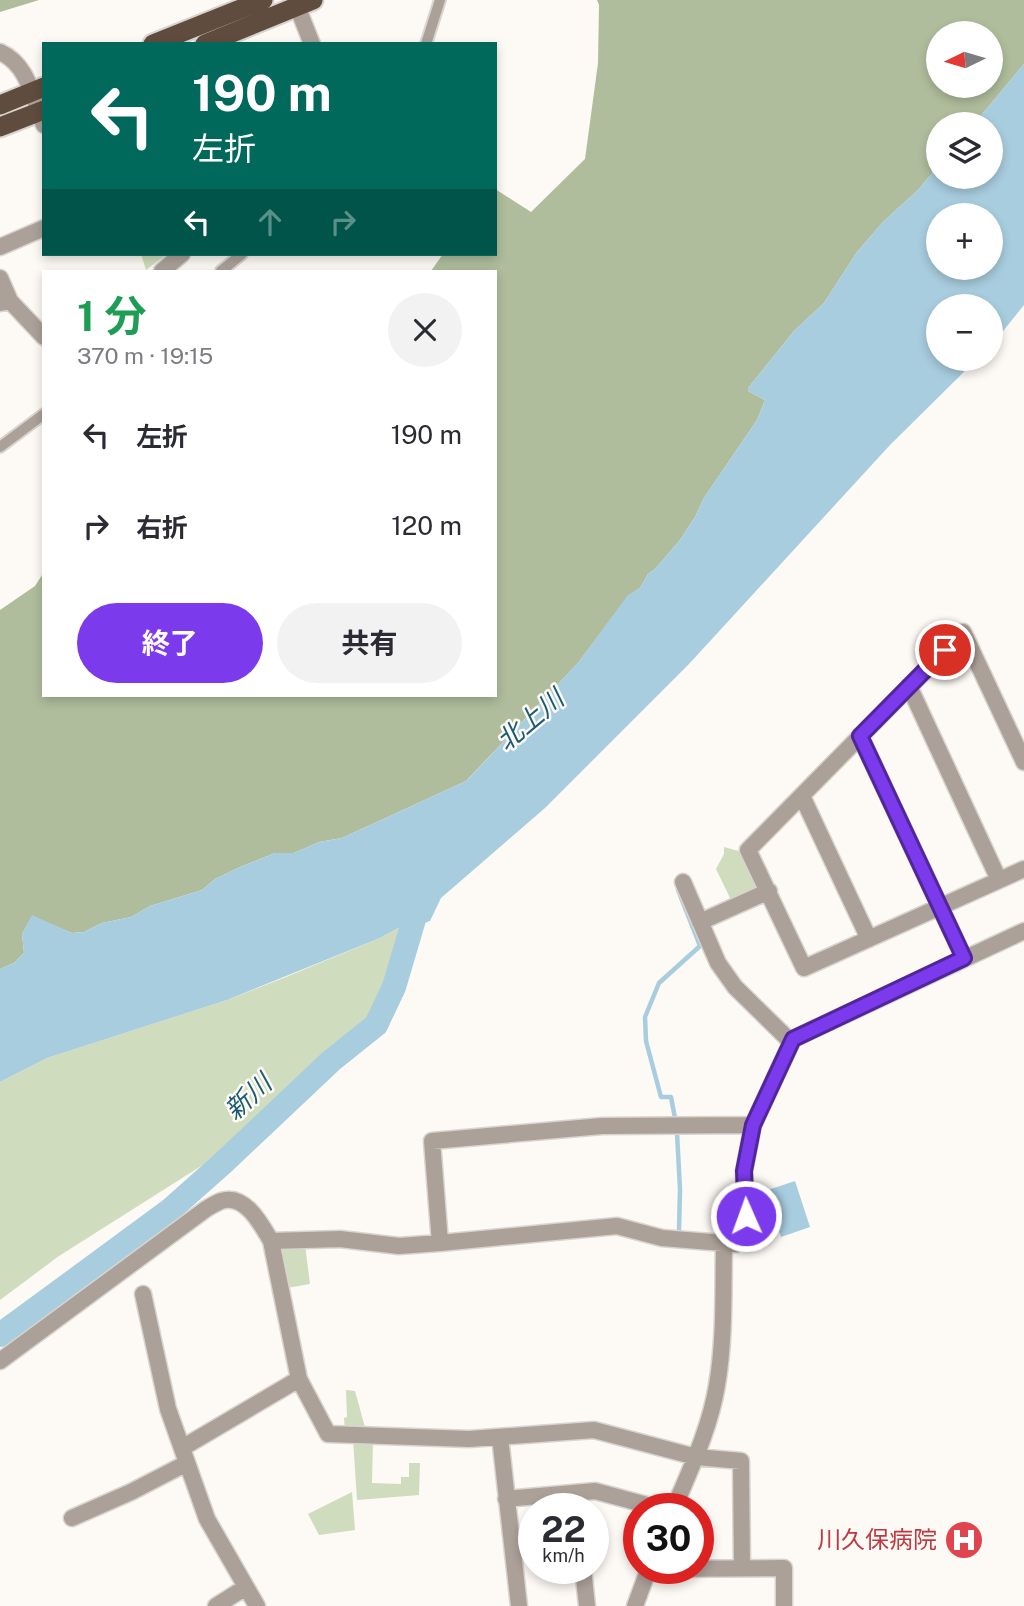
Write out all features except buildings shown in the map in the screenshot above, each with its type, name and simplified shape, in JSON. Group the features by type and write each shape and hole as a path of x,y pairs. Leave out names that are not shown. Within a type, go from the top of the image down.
{"highway":[{"path":"158,42 263,0"},
{"path":"210,42 305,3"},
{"path":"0,105 38,89"},
{"path":"0,127 42,115"}],"street":[{"path":"427,42 440,0"},
{"path":"305,3 312,42"},
{"path":"0,51 13,58 38,89 42,115"},
{"path":"0,247 42,229"},
{"path":"163,270 180,256"},
{"path":"221,270 239,256"},
{"path":"0,278 5,302 42,335"},
{"path":"0,447 42,416"},
{"path":"1023,756 963,632 748,850 804,968 1024,869"},
{"path":"909,686 999,880"},
{"path":"860,736 964,958"},
{"path":"802,796 869,939"},
{"path":"683,883 718,963 735,987 787,1038 793,1039 1024,931"},
{"path":"699,922 769,891"},
{"path":"271,1241 340,1239 399,1246 617,1226 662,1238 735,1244 746,1239 744,1171 753,1125 793,1039"},
{"path":"440,1243 432,1141 602,1126 753,1125"},
{"path":"0,1361 206,1209 224,1199 243,1203 261,1223 271,1241 299,1380 328,1434 500,1437 593,1430 696,1457 741,1461 742,1568"},
{"path":"680,1493 706,1429 717,1387 723,1330 724,1244"},
{"path":"143,1294 168,1409 207,1519 257,1606"},
{"path":"72,1518 131,1492 299,1380"},
{"path":"500,1437 519,1606"},
{"path":"506,1499 518,1499"},
{"path":"714,1568 784,1568 784,1606"},
{"path":"585,1584 587,1606"},
{"path":"635,1606 643,1584"},
{"path":"216,1606 246,1587"}],"green space":[{"path":"0,0 39,0 0,12"},
{"path":"597,0 1024,0 1024,64 1003,89 1003,21 926,21 926,98 996,98 984,112 926,112 926,180 857,252 824,303 794,331 748,388 748,391 765,400 757,420 704,498 680,540 648,574 640,588 628,596 578,663 466,781 342,838 319,842 294,853 275,853 215,879 202,890 150,906 131,917 102,923 84,932 72,933 32,916 22,934 24,953 14,963 0,969 0,610 35,586 42,575 42,697 497,697 497,270 432,270 442,256 497,256 497,190 531,212 585,159 598,63"},
{"path":"142,256 164,256 146,270"},
{"path":"724,847 742,852 758,883 757,890 732,902 716,869 724,854"},
{"path":"398,928 404,931 389,974 369,1016 209,1161 59,1256 0,1300 0,1082 47,1058 227,1000 380,938"},
{"path":"305,1245 310,1284 287,1288 281,1250 283,1246"},
{"path":"346,1390 355,1391 366,1431 345,1430"},
{"path":"353,1439 373,1440 372,1483 401,1484 401,1477 409,1477 409,1463 420,1463 419,1495 357,1500"},
{"path":"352,1492 355,1530 319,1535 308,1514"}],"water":[{"name":"北上川","path":"1024,64 1024,305 1003,331 1003,294 926,294 926,371 965,371 890,445 689,664 545,808 441,898 430,921 404,931 398,928 380,938 227,1000 47,1058 0,1082 0,969 14,963 24,953 22,934 32,915 72,933 84,932 102,923 131,917 150,906 202,890 215,879 275,853 294,853 319,842 342,838 466,781 578,663 628,595 640,588 648,574 680,540 704,498 757,420 765,400 748,391 748,388 794,331 824,303 857,252 883,222 926,180 926,189 1003,189 1003,112 984,112 996,98 1003,98 1003,89"},
{"path":"795,1181 810,1227 781,1237 765,1191"}],"waterway":[{"path":"675,1118 671,1097 661,1097 646,1041 645,1017 659,983 700,946 678,890"},
{"name":"新川","path":"0,1335 170,1210 331,1061 376,1025 394,987 420,899"},
{"path":"677,1133 679,1231"}],"place":[{"name":"川久保病院","path":"964,1540"}],"route":[{"path":"746,1216 744,1171 753,1125 793,1039 964,958 860,736 945,650"}]}
